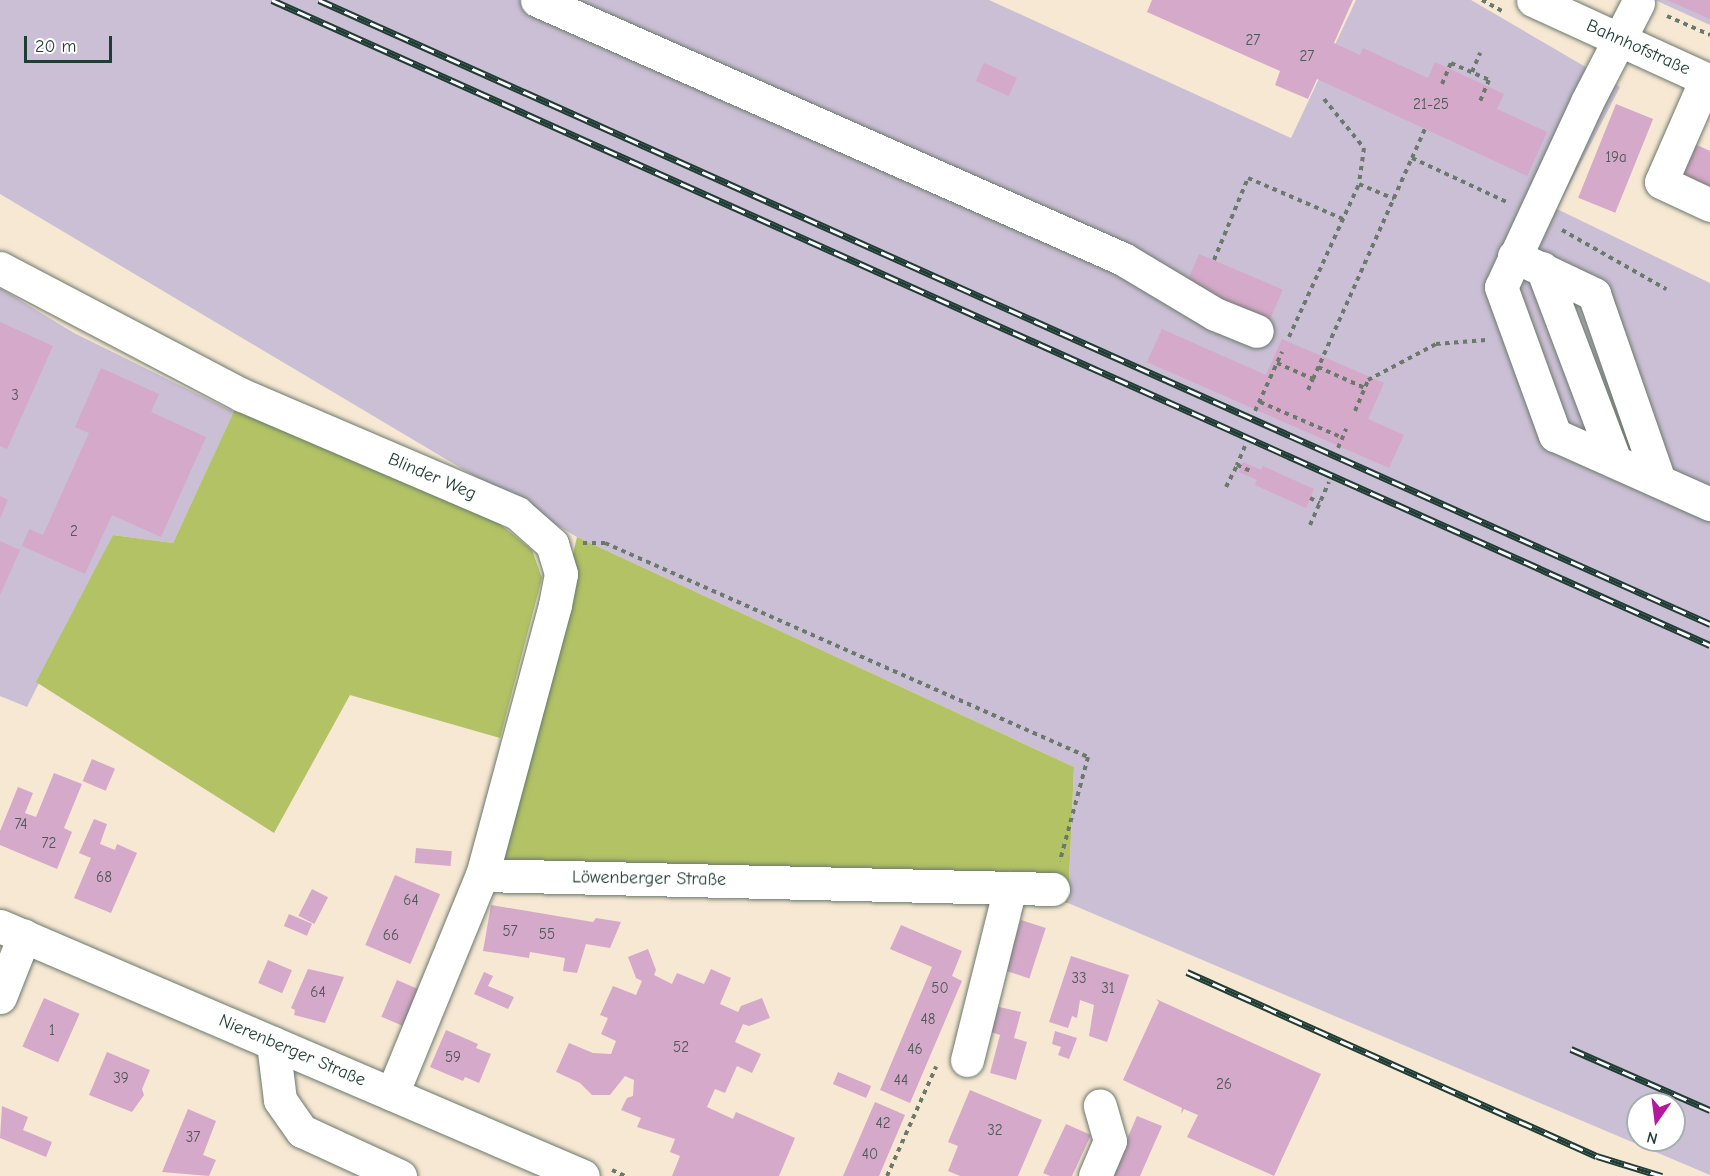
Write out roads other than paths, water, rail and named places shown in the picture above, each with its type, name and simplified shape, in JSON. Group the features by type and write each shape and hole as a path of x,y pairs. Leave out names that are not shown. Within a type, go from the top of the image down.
{"street":[{"path":"537,0 1123,258 1215,314 1257,331"},
{"name":"Bahnhofstraße","path":"1533,0 1708,80"},
{"path":"1615,461 1528,262 1534,214 1617,40 1638,3"},
{"path":"1708,80 1661,182 1710,205"},
{"path":"1528,262 1501,287 1555,435 1710,504"},
{"path":"1528,262 1594,294 1659,481"},
{"name":"Blinder Weg","path":"0,268 206,378 517,513 552,544 561,574 555,605 482,875"},
{"path":"392,1094 482,875"},
{"name":"Löwenberger Straße","path":"482,875 1053,889"},
{"path":"967,1060 1010,888"},
{"path":"0,997 12,931"},
{"name":"Nierenberger Straße","path":"12,931 392,1094 532,1167 583,1176"},
{"path":"273,1043 280,1100 302,1131 400,1176"},
{"path":"1095,1176 1110,1141 1100,1105"}],"railway":[{"path":"272,0 1710,645"},
{"path":"319,0 1710,624"},
{"path":"1187,972 1597,1156 1662,1176"},
{"path":"1571,1049 1710,1110"}]}
